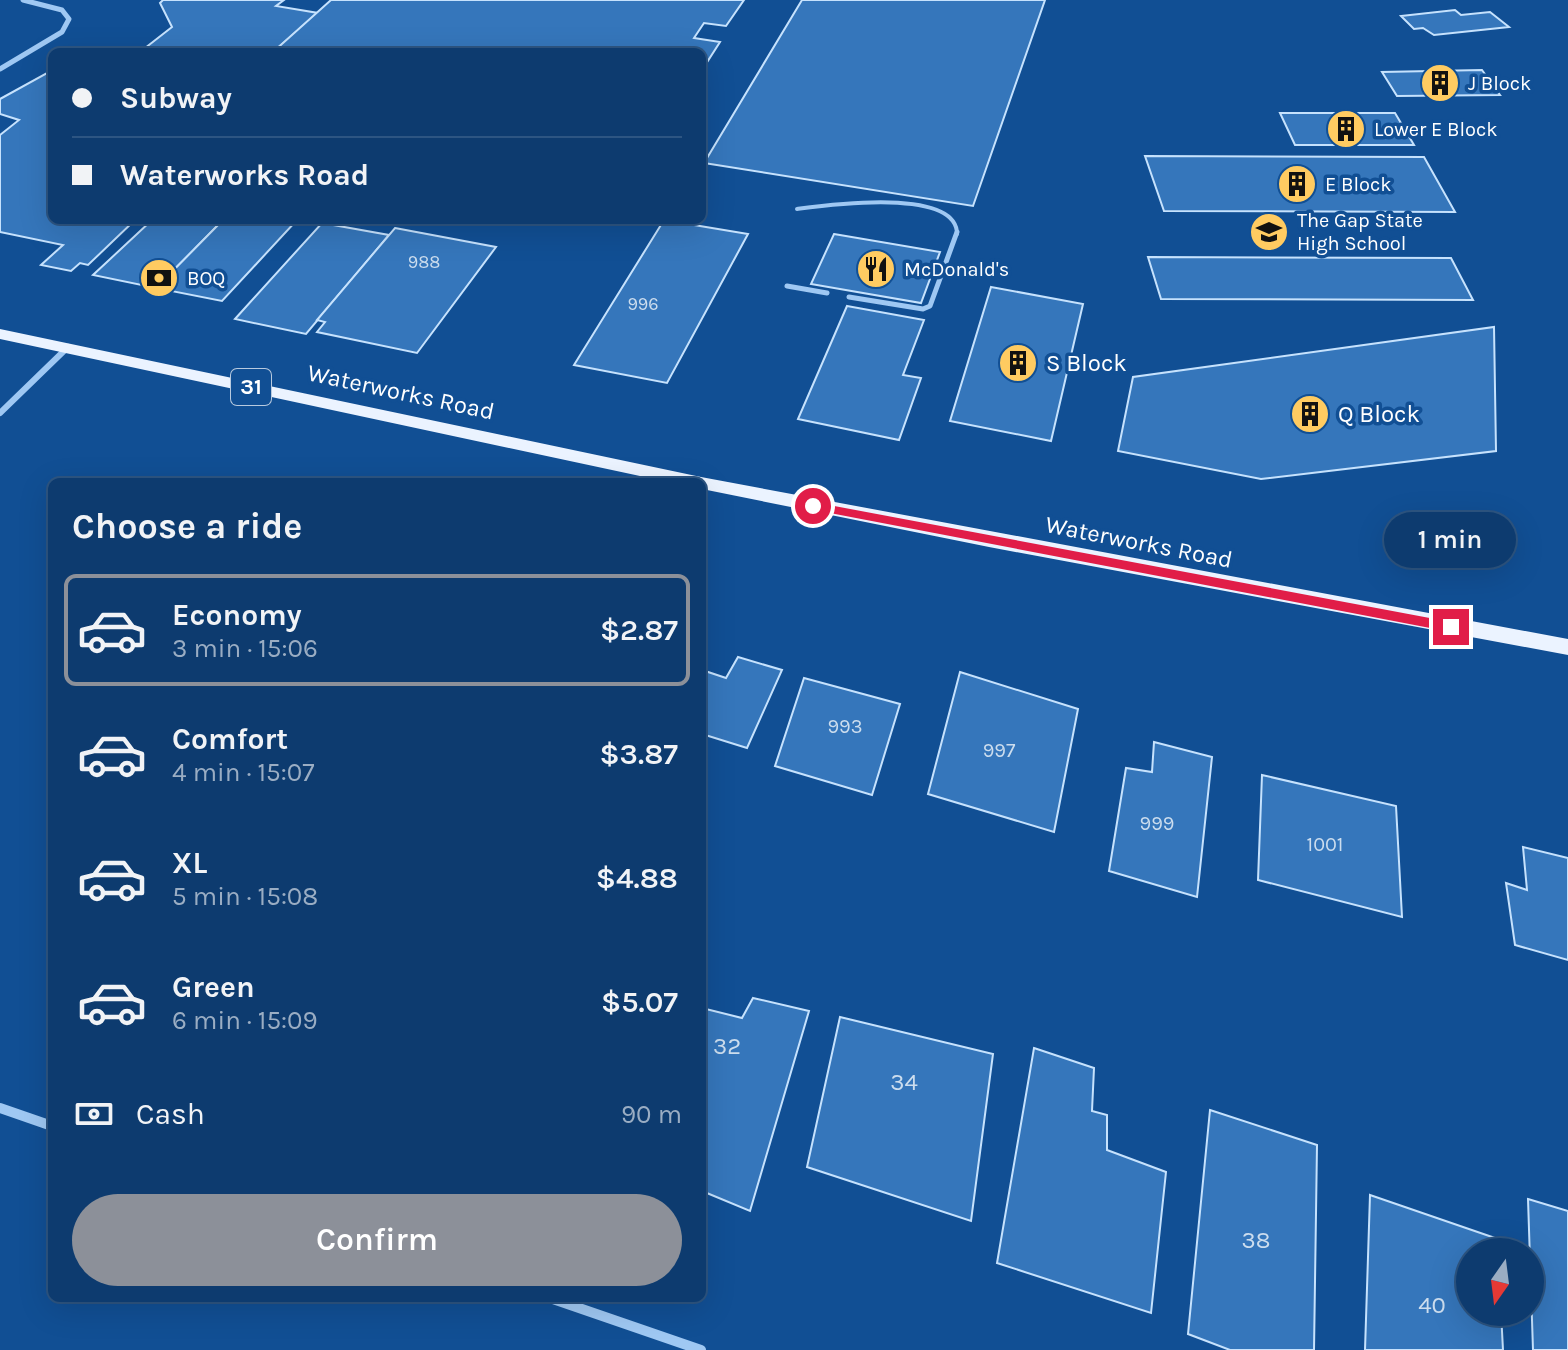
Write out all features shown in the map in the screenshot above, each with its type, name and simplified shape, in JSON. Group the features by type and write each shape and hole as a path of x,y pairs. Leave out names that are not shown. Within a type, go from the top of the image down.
{"main road":[{"name":"Waterworks Road","path":"0,334 681,478"},
{"name":"Waterworks Road","path":"706,483 1004,543 1568,647"}],"street":[{"path":"0,69 62,32 69,19 62,10 23,0"},
{"path":"0,413 68,347"},
{"path":"0,1108 48,1125"},
{"path":"562,1302 701,1350"}],"lane":[{"path":"797,209 842,202 903,203 945,214 956,225 950,254 930,306 923,309 849,297"},
{"path":"787,286 827,293"}],"building":[{"path":"163,0 284,0 276,6 318,13 278,48 145,48 172,27 160,3"},
{"path":"331,0 744,0 726,26 704,23 694,38 720,42 706,64 706,48 277,48"},
{"path":"802,0 1045,0 973,206 706,163"},
{"path":"1455,10 1461,15 1490,12 1509,27 1434,35 1423,28 1414,29 1401,16"},
{"name":"J Block","path":"1482,70 1500,95 1397,96 1382,72"},
{"path":"48,73 48,224 131,224 88,265 80,263 71,271 41,265 63,245 0,232 0,135 19,120 0,114 0,99"},
{"name":"Lower E Block","path":"1280,113 1395,113 1414,145 1295,145"},
{"name":"E Block","path":"1145,156 1424,157 1455,212 1164,211"},
{"path":"148,224 219,224 156,288 93,275"},
{"path":"219,224 293,224 222,301 156,288"},
{"path":"321,224 389,235 306,334 235,319"},
{"path":"662,224 688,224 748,234 667,383 574,365"},
{"path":"395,228 496,247 417,353 317,332 325,322 317,320"},
{"name":"McDonald's","path":"834,234 940,252 921,303 811,284"},
{"path":"1148,257 1451,258 1473,300 1161,299"},
{"name":"S Block","path":"991,287 1083,304 1051,441 950,421"},
{"path":"847,306 924,320 903,375 921,378 899,440 798,419"},
{"name":"Q Block","path":"1494,327 1496,451 1261,479 1118,451 1133,377"},
{"path":"738,657 782,670 747,748 706,735 706,671 726,678"},
{"path":"960,672 1078,709 1054,832 928,794"},
{"path":"804,678 900,704 872,795 775,766"},
{"path":"1154,742 1212,757 1197,897 1109,871 1126,768 1152,772"},
{"path":"1262,775 1396,806 1402,917 1258,880"},
{"path":"1523,847 1568,858 1568,960 1515,945 1506,883 1527,890"},
{"path":"753,998 809,1011 750,1211 706,1193 706,1009 742,1018"},
{"path":"840,1017 993,1054 971,1221 807,1167"},
{"path":"1034,1048 1094,1068 1092,1111 1107,1115 1107,1150 1166,1172 1151,1313 997,1263"},
{"path":"1210,1110 1317,1145 1314,1350 1230,1350 1188,1334"},
{"path":"1370,1195 1495,1238 1456,1238 1456,1326 1502,1326 1503,1350 1365,1350"},
{"path":"1528,1199 1568,1211 1568,1350 1533,1350 1532,1326 1544,1326 1544,1238 1529,1238"}],"place":[{"name":"J Block","path":"1440,83"},
{"name":"Lower E Block","path":"1346,129"},
{"name":"E Block","path":"1297,184"},
{"name":"The Gap State High School","path":"1269,232"},
{"name":"McDonald's","path":"876,269"},
{"name":"BOQ","path":"159,278"},
{"name":"S Block","path":"1018,363"},
{"name":"Q Block","path":"1310,414"}],"route":[{"path":"813,506 1451,627"}]}
